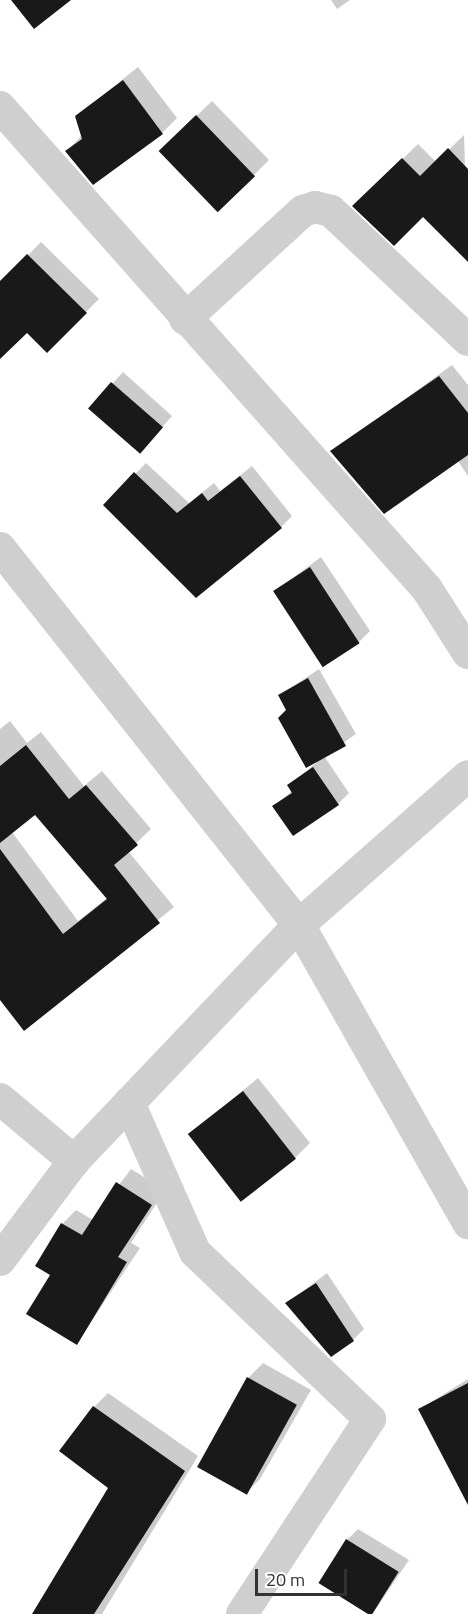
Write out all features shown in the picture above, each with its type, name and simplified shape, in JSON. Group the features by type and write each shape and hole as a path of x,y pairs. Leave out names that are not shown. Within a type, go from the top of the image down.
{"street":[{"path":"0,107 185,320 427,589 468,653"},
{"path":"185,320 303,211 315,207 331,212 468,340"},
{"path":"0,548 299,925 468,1222"},
{"path":"0,1260 74,1161 299,925 468,776"},
{"path":"0,1099 74,1161"},
{"path":"129,1103 195,1252 370,1419 242,1614"}],"building":[{"path":"11,0 71,0 34,29"},
{"path":"123,80 163,134 93,185 65,151 82,139 75,116"},
{"path":"196,115 255,176 218,212 159,151"},
{"path":"448,148 468,169 468,262 423,217 394,246 352,206 402,158 420,176"},
{"path":"27,254 87,313 47,353 27,333 0,359 0,281"},
{"path":"439,376 468,413 468,455 384,514 330,451"},
{"path":"111,382 163,427 140,454 88,408"},
{"path":"134,472 177,513 202,493 208,501 240,476 282,528 196,598 103,505"},
{"path":"310,567 360,643 323,667 273,591"},
{"path":"308,678 346,746 306,768 278,718 286,710 278,695"},
{"path":"26,745 69,799 86,785 138,845 114,865 160,923 24,1031 0,1000 0,849 63,934 107,899 35,815 0,843 0,766"},
{"path":"313,767 339,805 293,836 272,806 292,793 287,785"},
{"path":"243,1091 296,1159 241,1202 188,1134"},
{"path":"116,1182 152,1205 118,1257 127,1262 77,1345 26,1314 50,1275 35,1266 61,1223 82,1235"},
{"path":"316,1283 354,1341 331,1357 285,1303"},
{"path":"247,1377 297,1405 247,1495 197,1467"},
{"path":"468,1383 468,1505 418,1409"},
{"path":"93,1406 185,1471 94,1614 32,1614 108,1488 59,1451"},
{"path":"346,1539 399,1572 372,1614 368,1614 318,1583"}]}
